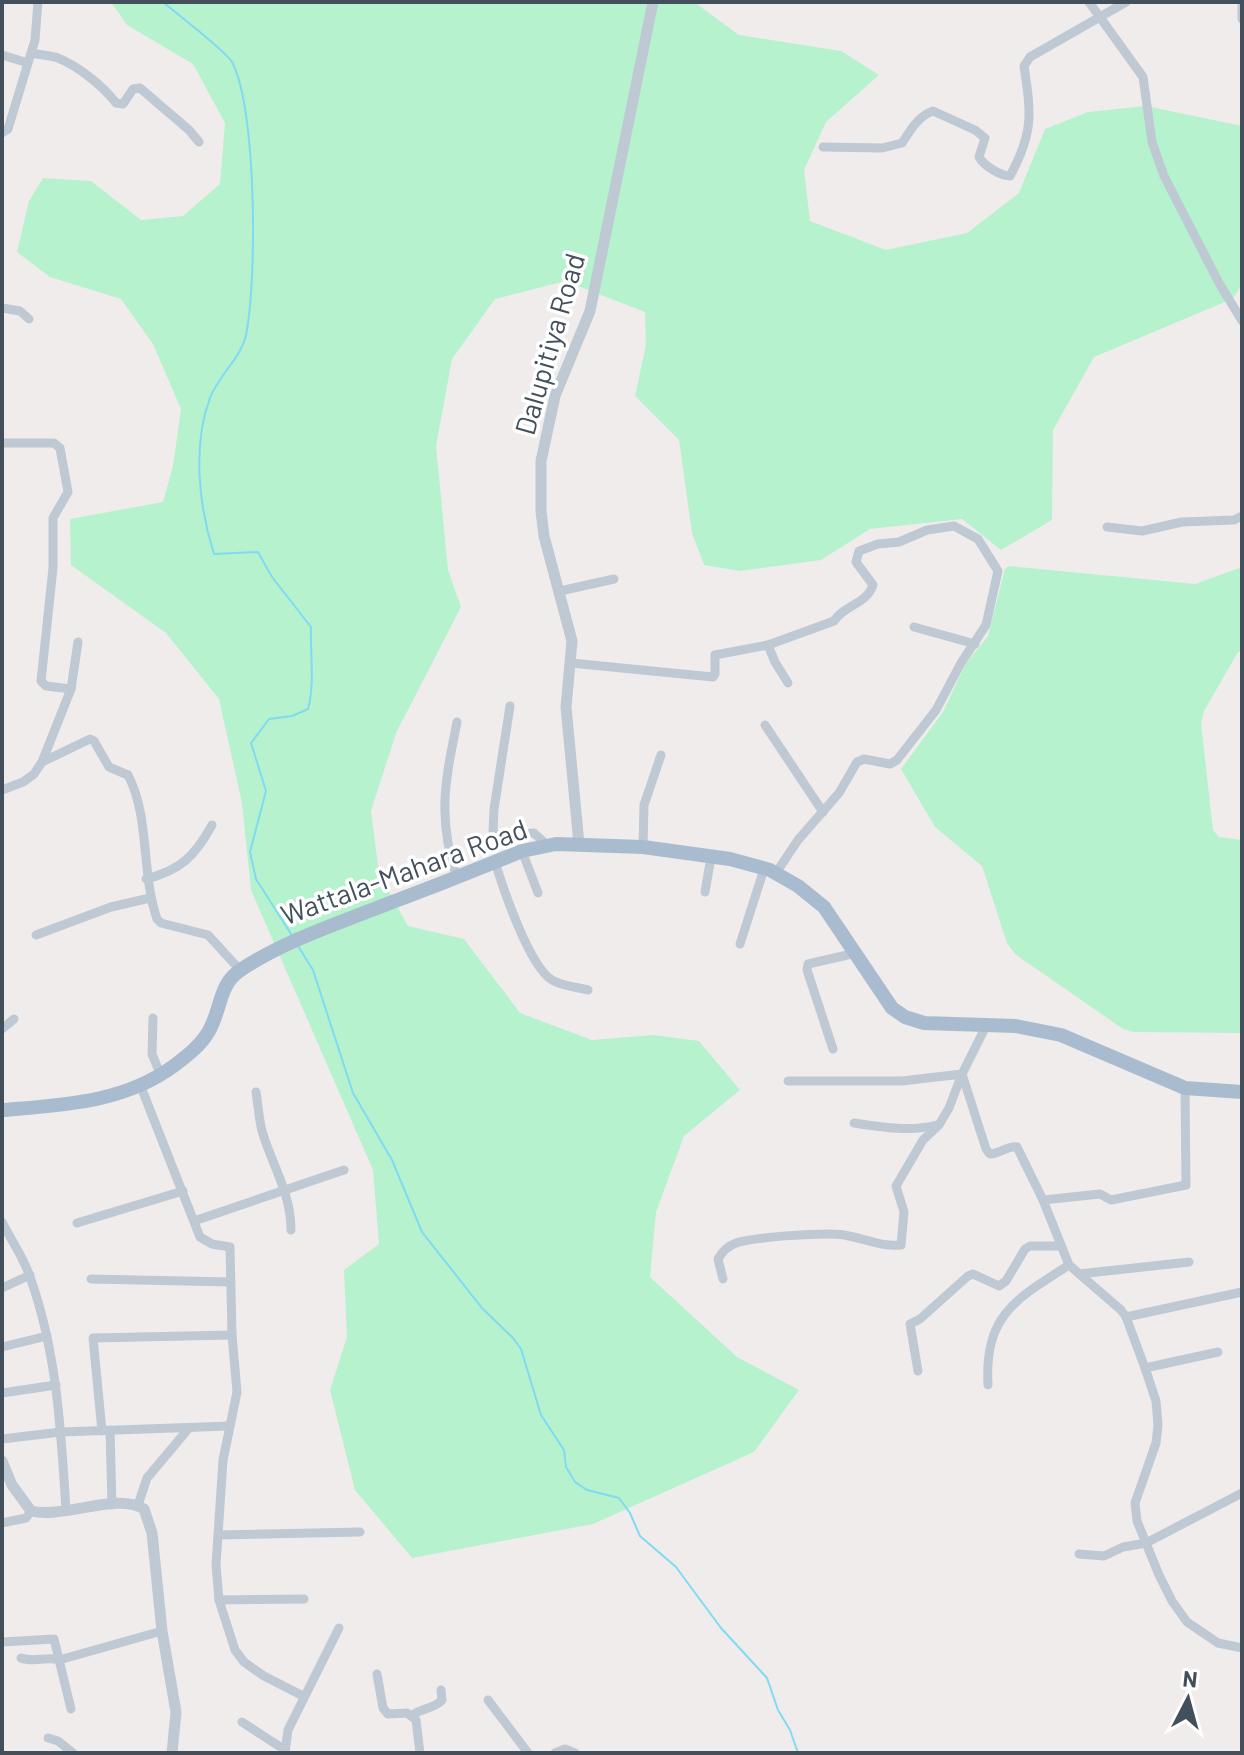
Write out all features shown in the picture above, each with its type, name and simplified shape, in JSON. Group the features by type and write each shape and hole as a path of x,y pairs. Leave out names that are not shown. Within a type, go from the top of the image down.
{"main road":[{"name":"Wattala-Mahara Road","path":"2,1110 98,1101 141,1087 161,1076 202,1042 214,1021 227,981 279,947 522,851 579,844 643,847 730,859 770,871 824,907 892,1008 905,1017 924,1023 1016,1026 1061,1035 1185,1088 1242,1092"}],"street":[{"path":"2,133 8,129 35,40 38,2"},
{"name":"Dalupitiya Road","path":"579,844 566,707 572,641 544,536 541,461 563,372 590,311 653,2"},
{"path":"1089,2 1143,77 1152,142 1164,176 1242,321"},
{"path":"823,147 882,148 902,143 915,124 926,113 933,111 975,130 985,138 986,144 979,157 982,162 1010,176 1024,150 1029,128 1031,111 1024,66 1030,57 1126,2"},
{"path":"1242,6 1242,19"},
{"path":"2,55 58,58 101,87 116,103 123,104 133,89 140,88 199,142"},
{"path":"2,308 20,311 29,319"},
{"path":"2,443 54,443 60,448 68,492 53,518 53,568 41,681 46,686 71,689"},
{"path":"1107,527 1142,531 1182,522 1234,520 1242,516"},
{"path":"571,663 713,677 715,655 768,645 834,621 839,613 871,592 873,585 856,562 859,551 878,544 899,542 927,530 954,526 978,539 998,571 986,625 936,710 897,760 890,764 864,759 857,762 839,793 770,871 740,944"},
{"path":"560,591 614,579"},
{"path":"914,627 975,644"},
{"path":"2,790 23,782 34,774 42,762 71,689 78,642"},
{"path":"768,645 788,683"},
{"path":"510,706 493,833 534,833 549,847"},
{"path":"457,722 443,799 446,845 457,878"},
{"path":"765,725 823,812"},
{"path":"42,762 90,739 109,767 128,775 139,796 146,879 157,919 161,923 208,935 240,970"},
{"path":"643,847 644,805 661,755"},
{"path":"146,879 185,863 199,848 212,825"},
{"path":"522,851 538,893"},
{"path":"705,892 711,857"},
{"path":"495,862 524,941 546,975 552,981 588,990"},
{"path":"36,935 111,907 150,898"},
{"path":"833,1049 807,970 808,964 856,953"},
{"path":"153,1018 152,1054 161,1076"},
{"path":"2,1029 14,1019"},
{"path":"723,1279 718,1259 722,1251 737,1243 809,1234 901,1245 904,1212 896,1186 923,1140 939,1125 949,1108 987,1024"},
{"path":"788,1081 902,1081 962,1074"},
{"path":"962,1074 986,1149 990,1154 995,1154 1017,1147 1043,1200 1069,1265 1095,1285 1126,1317 1156,1401 1158,1425 1156,1443 1135,1503 1137,1521 1172,1601 1187,1622 1218,1643 1242,1648"},
{"path":"141,1087 200,1237 212,1244 230,1247 237,1392 223,1460 218,1535 219,1600 235,1650 244,1662 303,1696"},
{"path":"1043,1200 1100,1194 1111,1200 1186,1185 1185,1088"},
{"path":"256,1092 262,1131 291,1213 291,1230"},
{"path":"854,1123 892,1128 939,1125"},
{"path":"194,1221 344,1170"},
{"path":"77,1223 183,1191"},
{"path":"2,1222 30,1275 47,1336 56,1385 66,1510"},
{"path":"918,1371 910,1324 920,1319 968,1276 973,1274 999,1286 1006,1281 1025,1249 1030,1246 1060,1246"},
{"path":"1079,1274 1189,1262"},
{"path":"988,1385 986,1361 989,1343 1002,1317 1022,1296 1069,1265"},
{"path":"2,1288 30,1275"},
{"path":"91,1279 231,1282"},
{"path":"1126,1317 1242,1292"},
{"path":"112,1505 106,1431 93,1338 232,1335"},
{"path":"2,1347 47,1336"},
{"path":"1145,1368 1218,1352"},
{"path":"2,1393 56,1385"},
{"path":"2,1439 61,1432 229,1426"},
{"path":"138,1505 147,1478 189,1428"},
{"path":"2,1461 12,1485 31,1511"},
{"path":"1079,1554 1104,1556 1123,1547 1146,1543 1242,1493"},
{"path":"31,1511 112,1505 138,1505 144,1509 152,1533 162,1631 176,1712 172,1753"},
{"path":"2,1523 26,1518 31,1511"},
{"path":"218,1535 360,1532"},
{"path":"219,1600 304,1599"},
{"path":"242,1722 285,1752 288,1730 339,1628"},
{"path":"21,1658 31,1661 49,1657 59,1660 162,1631"},
{"path":"2,1642 54,1639 71,1709"},
{"path":"377,1674 383,1708 388,1714 413,1715 436,1706 442,1700 441,1690"},
{"path":"488,1700 528,1753"},
{"path":"413,1715 420,1753"},
{"path":"48,1738 58,1741 73,1753"},
{"path":"555,1753 565,1749 575,1753"}],"green space":[{"path":"111,2 694,2 739,35 841,51 879,75 826,122 804,170 810,221 886,250 967,233 1019,193 1045,129 1088,112 1146,106 1242,126 1242,285 1232,299 1094,357 1053,430 1052,520 1001,550 962,519 870,529 821,560 740,571 704,565 692,533 679,440 635,396 646,345 645,312 565,281 495,299 452,359 436,446 448,570 461,607 396,733 371,811 379,873 408,926 464,939 520,1013 592,1040 654,1035 699,1041 740,1090 684,1136 656,1212 650,1277 737,1357 799,1390 754,1452 593,1524 412,1558 355,1490 330,1390 347,1337 344,1270 379,1244 373,1170 251,890 242,803 219,699 166,633 71,565 70,519 163,502 173,466 181,409 153,344 121,299 50,277 17,252 29,201 43,178 91,181 141,220 183,216 220,184 225,123 193,64 127,25"},
{"path":"1009,566 1195,584 1242,567 1242,651 1238,652 1204,711 1201,723 1213,830 1219,837 1242,840 1242,1033 1134,1032 1123,1029 1015,954 1007,943 982,866 935,827 901,769 943,712 965,665 988,636 1005,569"}],"waterway":[{"path":"163,2 228,56 240,85 246,117 253,237 250,310 243,343 214,390 204,417 199,456 201,497 214,554 258,552 272,577 311,627 312,679 308,709 292,716 269,719 251,743 266,791 250,852 256,879 291,934"},
{"path":"298,946 313,970 353,1093 392,1160 422,1232 482,1308 521,1349 541,1415 564,1450 566,1467 575,1482 587,1490 619,1498 640,1536 676,1567 721,1628 767,1678 798,1753"}]}
